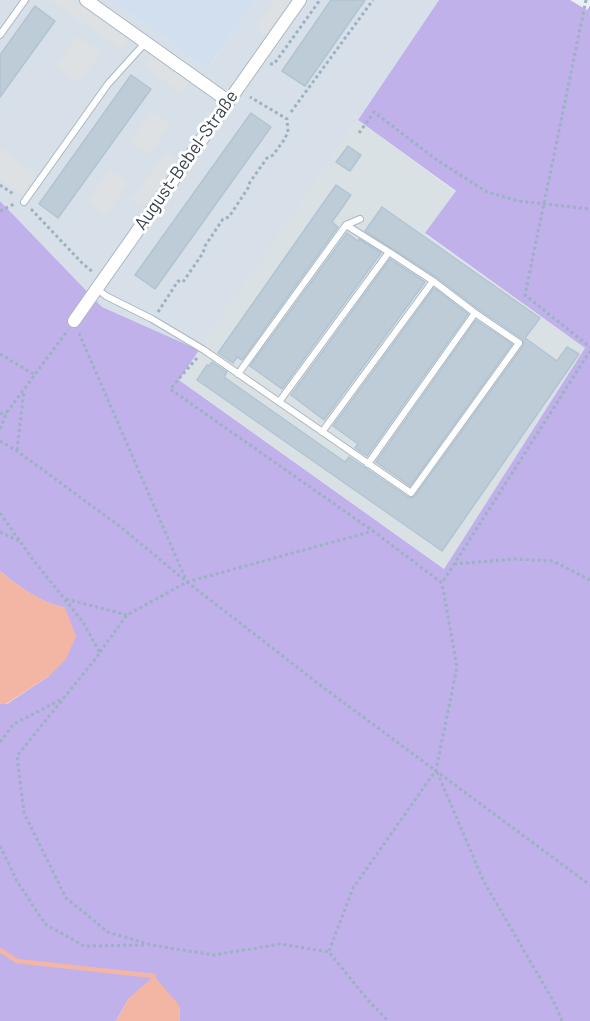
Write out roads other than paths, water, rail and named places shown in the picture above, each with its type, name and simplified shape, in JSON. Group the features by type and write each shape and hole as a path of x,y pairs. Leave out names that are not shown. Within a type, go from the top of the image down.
{"street":[{"path":"86,0 228,101"},
{"name":"August-Bebel-Straße","path":"74,321 300,0"}],"lane":[{"path":"0,35 25,0"},
{"path":"24,202 108,84 145,43"},
{"path":"238,374 346,225 360,219"},
{"path":"99,284 106,296 152,319 204,350 411,493 519,343 475,313 433,280 346,225"},
{"path":"279,402 389,252"},
{"path":"322,432 433,280"},
{"path":"368,464 475,313"}],"waterway":[{"path":"0,950 17,961 154,976"}]}
